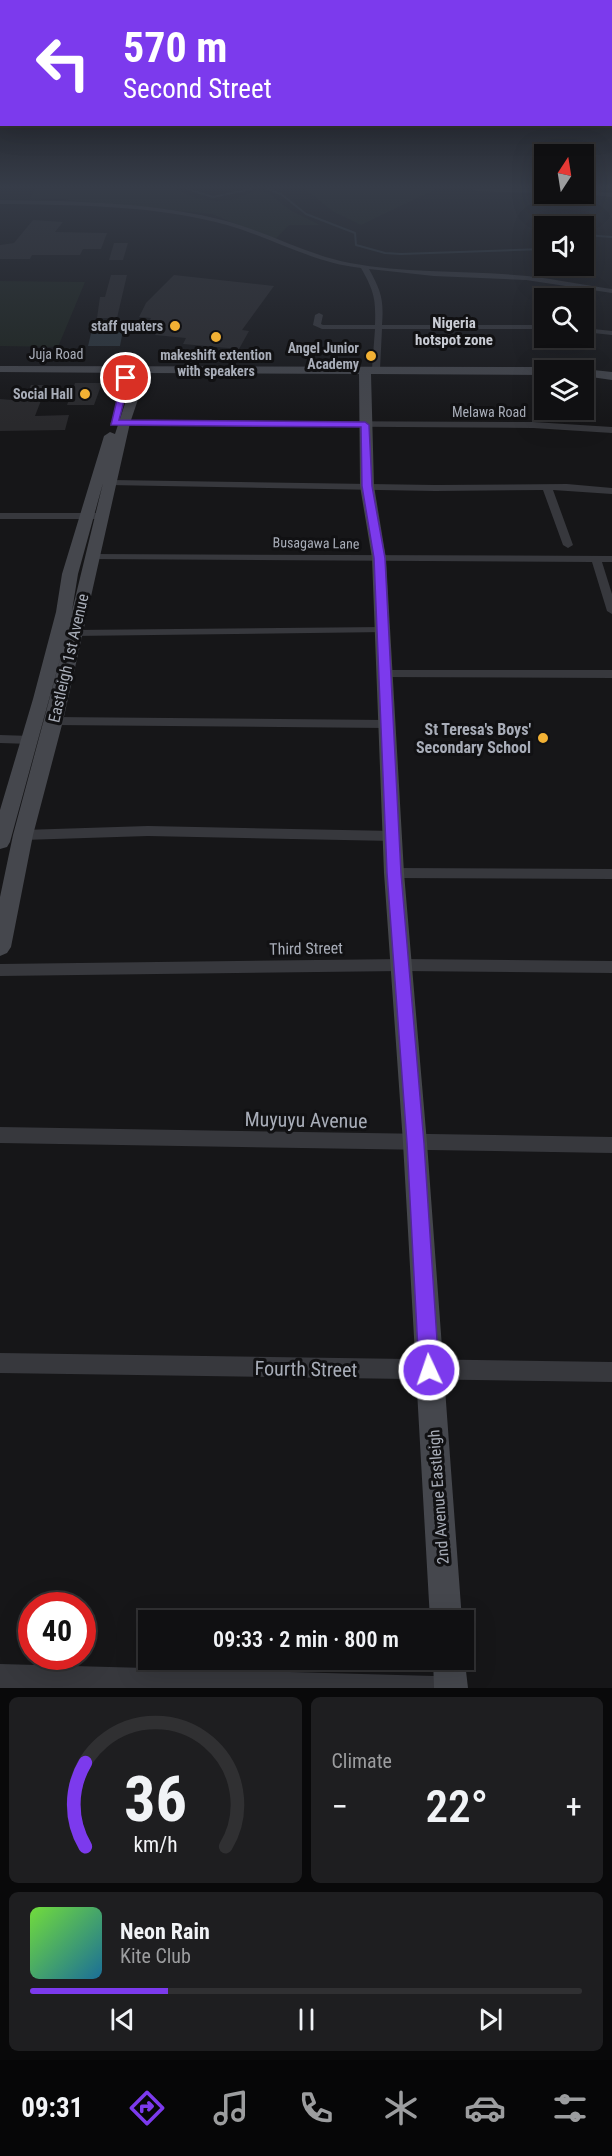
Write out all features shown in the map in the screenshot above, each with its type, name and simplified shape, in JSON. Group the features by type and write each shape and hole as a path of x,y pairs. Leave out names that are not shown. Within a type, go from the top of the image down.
{"main road":[{"name":"Juja Road","path":"0,369 101,369 116,375 133,377"},
{"name":"2nd Avenue Eastleigh","path":"370,369 365,425 367,486 379,558 394,873 415,1143 445,1610"},
{"path":"133,377 182,370 534,371"},
{"path":"594,374 612,376"},
{"name":"Eastleigh 1st Avenue","path":"0,947 23,835 54,721 91,557 94,516 133,377"},
{"name":"Eastleigh 1st Avenue","path":"0,842 52,663 70,574 94,516 112,483 119,423"},
{"path":"450,1670 451,1688"}],"street":[{"path":"364,268 378,293 381,329 370,369"},
{"path":"372,268 434,274 526,278 612,291"},
{"path":"319,315 318,326 381,329 534,327"},
{"path":"594,331 612,333"},
{"name":"Melawa Road","path":"119,423 551,426 612,430"},
{"path":"112,483 547,487 612,491"},
{"path":"547,487 568,545"},
{"path":"0,516 94,516"},
{"name":"Busagawa Lane","path":"91,557 612,559"},
{"path":"596,560 612,611"},
{"path":"73,633 382,630"},
{"path":"385,674 612,674"},
{"path":"54,721 386,724"},
{"path":"0,739 31,740"},
{"path":"23,835 148,831 394,836"},
{"path":"394,873 612,874"},
{"name":"Third Street","path":"0,970 402,965 612,967"},
{"name":"Muyuyu Avenue","path":"0,1135 415,1143 612,1144"},
{"name":"Fourth Street","path":"0,1363 612,1372"},
{"path":"0,1676 434,1688"}],"shaded area":[{"path":"0,281 85,282 58,347 0,346"},
{"path":"125,320 120,346 88,346 94,321"}],"building":[{"path":"111,275 127,275 117,318 97,318 100,297 105,297"},
{"path":"174,275 274,286 242,330 249,331 239,349 183,344 186,338 155,335 163,323 150,320 151,318 139,317 146,303"},
{"name":"Social Hall","path":"75,383 102,383 94,405 67,405"},
{"path":"31,385 47,385 35,416 69,415 65,430 0,431 0,399 24,401"}],"place":[{"name":"staff quaters","path":"175,326"},
{"name":"makeshift extention with speakers","path":"216,337"},
{"name":"Angel Junior Academy","path":"371,356"},
{"name":"Social Hall","path":"85,394"},
{"name":"St Teresa's Boys' Secondary School","path":"543,738"}],"district":[{"name":"Nigeria hotspot zone","path":"454,332"}],"route":[{"path":"126,378 114,423 365,425 367,486 379,558 394,873 415,1143 429,1370"}]}
